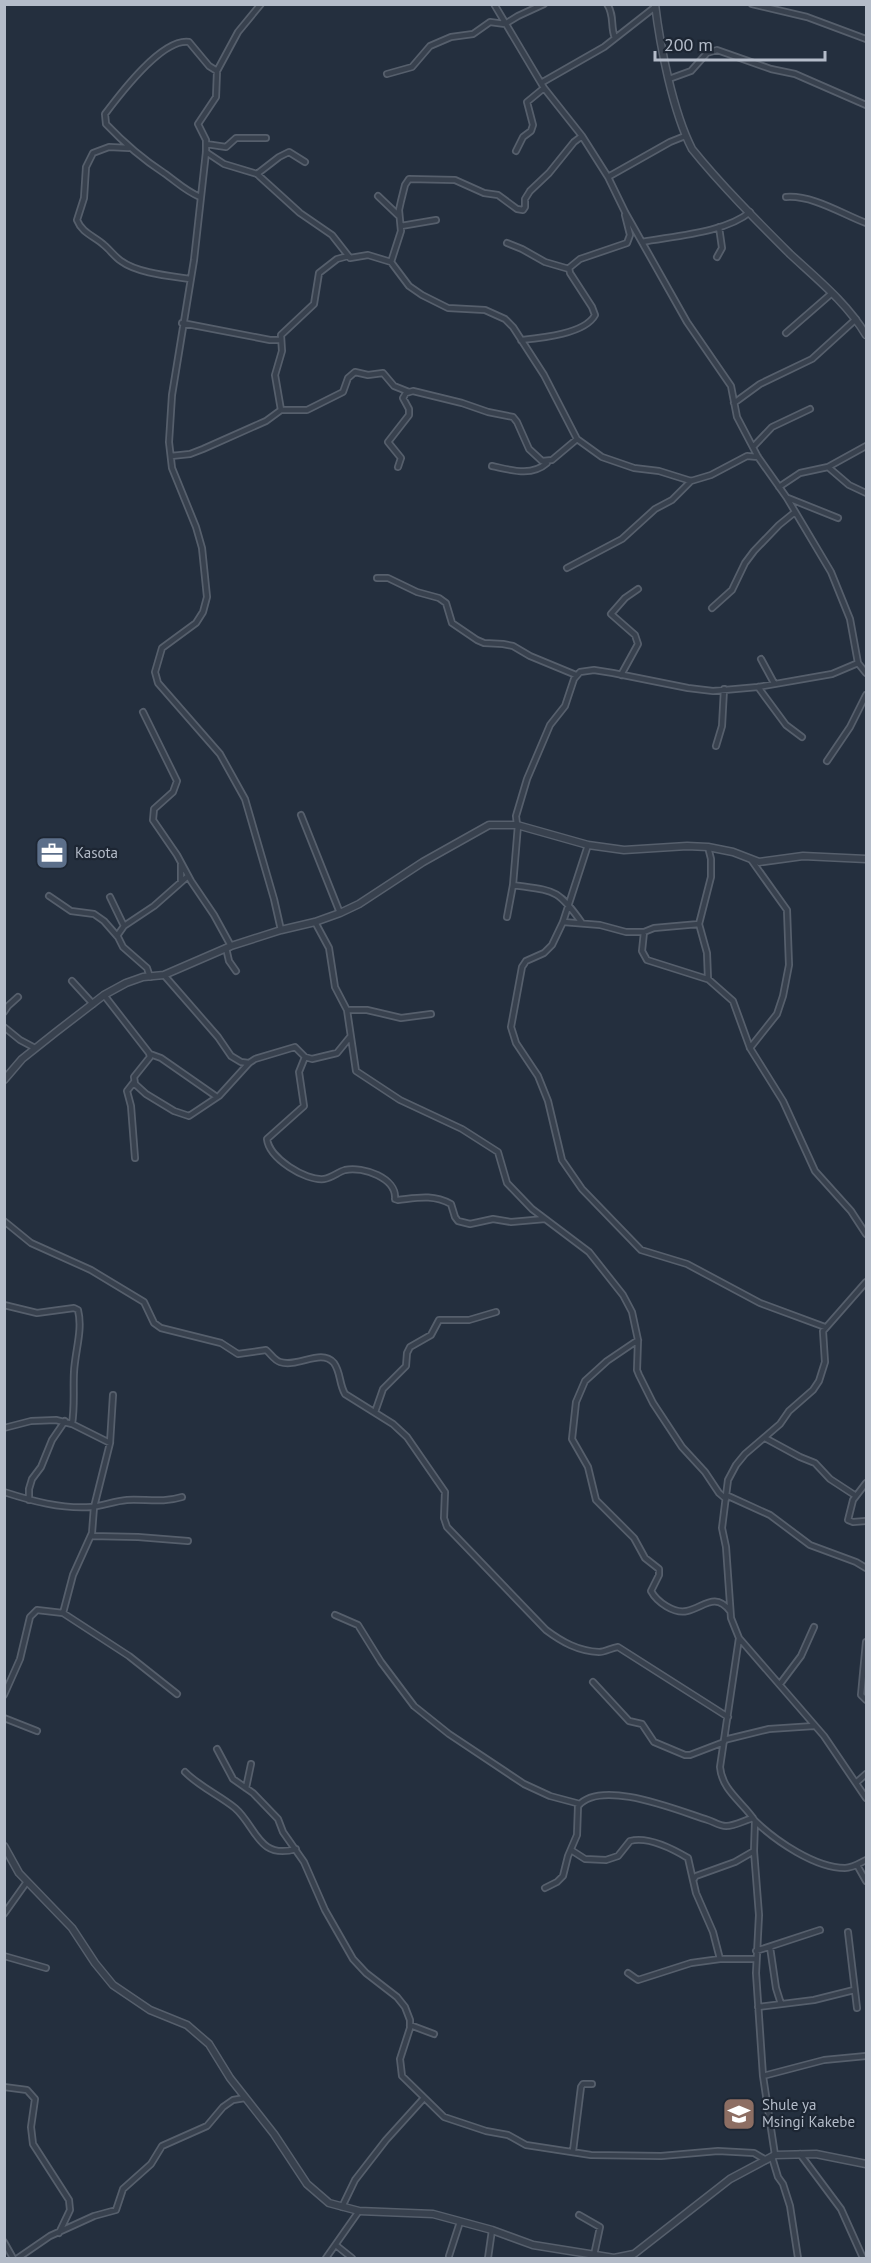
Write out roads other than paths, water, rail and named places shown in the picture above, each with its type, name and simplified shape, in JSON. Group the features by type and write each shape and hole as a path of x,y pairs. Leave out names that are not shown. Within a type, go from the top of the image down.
{"street":[{"path":"261,4 238,32 217,71 216,97 198,124 204,133 206,152 194,260 182,322 172,395 169,441 177,483 196,527 202,548 207,597 203,612 196,623 162,648 155,678 211,742 238,783 245,799 281,930"},
{"path":"494,4 542,85 582,136 608,177 625,212 687,322 731,386 737,417 758,457 787,498 831,572 850,619 858,663 867,673"},
{"path":"387,74 412,67 430,46 451,37 473,34 490,22 505,24 544,4"},
{"path":"607,4 614,19 612,28 615,38"},
{"path":"752,4 807,17 867,39"},
{"path":"516,152 521,139 533,125 527,102 542,85 604,47 655,6 669,79 686,136 702,161 832,293 867,335"},
{"path":"200,197 180,187 129,148 106,124 104,118 134,76 177,43 186,41 192,44 209,66 217,71"},
{"path":"669,79 691,71 707,53 717,50 771,69 795,74 867,105"},
{"path":"391,262 401,226 399,216 405,185 409,179 455,180 484,193 498,195 517,209 523,210 530,191 582,136"},
{"path":"608,177 670,142 686,136"},
{"path":"206,144 226,147 236,138 266,138"},
{"path":"129,148 109,147 93,153 86,166 86,189 77,220 83,231 104,244 127,265 190,279"},
{"path":"206,152 224,164 257,174 300,213 332,235 348,256"},
{"path":"257,174 289,152 305,162"},
{"path":"378,196 399,216"},
{"path":"786,197 798,197 867,223"},
{"path":"569,269 580,259 627,243 630,235 625,212"},
{"path":"642,242 719,227 735,222 750,212"},
{"path":"401,226 436,220"},
{"path":"717,257 722,248 719,227"},
{"path":"507,243 545,262 569,269"},
{"path":"281,410 276,375 284,331 314,304 319,273 337,260 348,256 368,255 391,262 405,283 422,296 448,308 485,310 510,323 544,375 577,439 602,457 634,468 659,471 691,481"},
{"path":"521,340 538,339 580,328 592,320 595,315 592,307 569,269"},
{"path":"786,333 832,293"},
{"path":"734,403 760,384 812,359 856,319"},
{"path":"182,322 270,340 281,340"},
{"path":"171,456 190,454 203,449 266,421 281,410 308,410 339,395 345,390 348,378 358,372 369,375 382,373 394,386 409,392 417,391 513,417 528,449 536,457 547,462"},
{"path":"398,467 401,458 388,442 409,415 404,396 409,392"},
{"path":"753,447 772,427 810,409"},
{"path":"492,466 525,472 535,471 577,439"},
{"path":"779,487 800,473 828,466 867,446"},
{"path":"567,568 622,539 655,509 672,500 691,481 711,475 747,456 758,457"},
{"path":"828,466 853,488 867,493"},
{"path":"787,498 838,518"},
{"path":"712,608 732,590 745,563 754,552 779,525 795,512"},
{"path":"377,578 388,578 417,592 439,598 446,603 452,623 477,640 484,643 513,646 530,656 576,675"},
{"path":"621,675 638,644 635,635 611,615 625,598 638,589"},
{"path":"761,659 774,683"},
{"path":"507,917 513,885 518,825 516,816 527,779 550,725 565,706 576,675 585,670 594,670 701,691 758,687 831,674 858,663"},
{"path":"758,687 786,725 802,737"},
{"path":"716,747 722,726 724,689"},
{"path":"827,761 850,727 867,695"},
{"path":"143,712 177,781 172,792 154,809 153,820 214,915 228,947 229,961 236,971"},
{"path":"301,815 339,913"},
{"path":"4,1080 16,1065 35,1048 104,995 135,979 164,975 228,947 339,913 359,904 395,879 489,825 518,825 588,845 624,850 708,847 733,852 752,861 765,862 812,856 867,859"},
{"path":"588,845 563,922 549,949 526,962 522,967 511,1021 516,1043 538,1076 550,1110 562,1160 590,1197 640,1250 687,1264 759,1303 825,1328"},
{"path":"708,847 711,858 711,877 699,924 706,953 708,979"},
{"path":"750,1048 777,1014 789,964 787,910 752,861"},
{"path":"181,863 181,882"},
{"path":"117,936 124,926 160,901 188,876"},
{"path":"513,885 547,890 560,895 568,902 582,923"},
{"path":"49,896 71,911 98,916 117,936 123,947 147,968 150,977"},
{"path":"110,897 124,926"},
{"path":"315,922 329,948 335,987 347,1010 356,1071 400,1100 462,1129 498,1152 507,1183 532,1209 582,1245 609,1276 629,1305 638,1340 637,1370 653,1403 682,1447 705,1472 715,1489 726,1497 770,1515 810,1545 867,1568"},
{"path":"563,922 582,923 626,932 644,932 654,928 699,924"},
{"path":"644,932 642,951 647,960 708,979 733,1001 750,1048 783,1101 815,1171 851,1211 867,1233"},
{"path":"164,975 218,1037 231,1056 241,1062 249,1063 295,1047 305,1057 312,1059 337,1053 350,1037"},
{"path":"72,981 93,1004"},
{"path":"104,995 150,1054 161,1058 217,1097"},
{"path":"4,1012 18,997"},
{"path":"347,1010 367,1010 401,1018 431,1014"},
{"path":"4,1027 35,1048"},
{"path":"135,1158 131,1106 127,1091 150,1054"},
{"path":"305,1057 299,1072 304,1106 267,1139 268,1145 284,1164 324,1179 352,1169 382,1177 395,1190 395,1199 415,1196 445,1200 451,1204 455,1217 464,1222 478,1223 493,1219 511,1222 545,1219"},
{"path":"134,1082 146,1094 184,1115 192,1115 231,1085 249,1063"},
{"path":"4,1221 31,1243 91,1270 144,1302 154,1323 161,1328 221,1343 238,1354 266,1350 274,1359 282,1363 298,1364 326,1357 338,1370 341,1387 345,1394 393,1424 407,1437 443,1489 446,1496 444,1518 447,1527 546,1630 563,1643 574,1647 600,1652 618,1647 728,1717"},
{"path":"867,1282 825,1328 822,1339 825,1362 813,1390 736,1464 728,1480 722,1528 726,1547 731,1618 739,1638 824,1736 867,1798"},
{"path":"4,1305 37,1313 74,1308 78,1310 80,1331 74,1369 75,1406 72,1424"},
{"path":"375,1412 383,1389 406,1366 408,1350 431,1335 439,1320 469,1320 496,1312"},
{"path":"638,1340 607,1361 585,1381 576,1402 573,1443 588,1467 596,1500 634,1538 645,1558 659,1569 659,1575 651,1591 657,1599 684,1612 709,1602 722,1604 730,1611"},
{"path":"63,1613 73,1575 91,1536 94,1507 110,1443 113,1395"},
{"path":"4,1428 31,1421 65,1421 110,1443"},
{"path":"30,1500 28,1489 32,1479 41,1467 52,1440 65,1421"},
{"path":"765,1438 815,1463 830,1479 856,1496"},
{"path":"867,1483 856,1496 848,1520 867,1521"},
{"path":"4,1492 67,1507 94,1507 120,1500 156,1502 182,1497"},
{"path":"91,1536 188,1541"},
{"path":"4,1695 20,1659 31,1614 37,1610 63,1613 129,1656 177,1694"},
{"path":"335,1615 358,1625 381,1662 414,1706 449,1734 524,1784 550,1796 580,1804 599,1795 618,1795 725,1826 754,1819"},
{"path":"780,1684 801,1656 814,1627"},
{"path":"739,1638 721,1775 728,1789 776,1840 805,1856 838,1867 850,1867 867,1860"},
{"path":"867,1642 861,1695 867,1700"},
{"path":"593,1682 628,1721 642,1724 657,1743 685,1755 762,1730 814,1726"},
{"path":"4,1718 37,1731"},
{"path":"217,1749 233,1779 276,1816 283,1832 304,1862 342,1944 359,1966 402,2002 410,2025 409,2035 400,2059 402,2076 449,2119 486,2131 508,2135 529,2145 591,2155 636,2157 718,2151 754,2153 771,2157"},
{"path":"246,1788 251,1764"},
{"path":"185,1772 201,1786 237,1810 261,1842 280,1852 296,1849"},
{"path":"857,1782 867,1774"},
{"path":"545,1888 562,1877 577,1835 580,1804"},
{"path":"754,1819 759,1915 756,1959 762,2076 771,2157 790,2206 798,2259"},
{"path":"571,1850 585,1859 606,1860 618,1856 630,1841 643,1840 687,1857 696,1893 713,1932 720,1959"},
{"path":"5,1847 26,1883 72,1928 113,1985 150,2010 196,2031 209,2044 230,2078 274,2134 307,2184 329,2203 342,2208 359,2211 426,2213 492,2230 533,2245 614,2258 632,2256 730,2179 771,2157 799,2153 838,2157 867,2164"},
{"path":"693,1880 696,1876 735,1862 754,1851"},
{"path":"857,1865 867,1881"},
{"path":"4,1914 7,1904 26,1883"},
{"path":"756,1951 820,1930"},
{"path":"848,1932 857,2008"},
{"path":"770,1947 776,1988 781,2004"},
{"path":"4,1956 46,1968"},
{"path":"628,1973 638,1980 678,1966 720,1959 756,1959"},
{"path":"758,2007 826,1998 854,1990"},
{"path":"410,2025 434,2034"},
{"path":"762,2076 824,2060 867,2056"},
{"path":"573,2151 581,2087 583,2084 592,2084"},
{"path":"4,2087 27,2090 35,2099 31,2127 33,2144 71,2206 59,2232"},
{"path":"18,2259 46,2238 94,2216 116,2210 123,2189 150,2164 162,2146 207,2126 227,2104 245,2098"},
{"path":"342,2208 355,2180 386,2140 424,2098"},
{"path":"799,2153 841,2209 863,2259"},
{"path":"326,2259 359,2211"},
{"path":"579,2215 600,2227 594,2256"},
{"path":"450,2256 460,2222"},
{"path":"488,2259 492,2230"},
{"path":"4,2242 12,2256"},
{"path":"337,2246 352,2259"},
{"path":"4,2253 12,2256"}],"place":[{"name":"Kasota","path":"52,853"},
{"name":"Shule ya Msingi Kakebe","path":"739,2114"}]}
